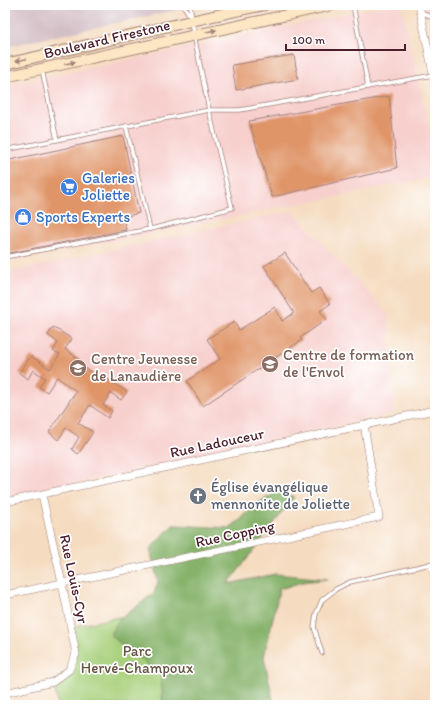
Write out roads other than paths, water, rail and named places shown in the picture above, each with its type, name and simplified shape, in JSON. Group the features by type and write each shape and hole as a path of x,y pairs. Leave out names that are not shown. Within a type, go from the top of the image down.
{"main road":[{"name":"Boulevard Firestone","path":"5,64 264,5"},
{"name":"Boulevard Firestone","path":"5,77 332,5"}],"street":[{"path":"420,8 435,83"},
{"name":"Rue Ladouceur","path":"5,502 435,410"},
{"name":"Rue Copping","path":"5,596 379,517 364,424"},
{"name":"Rue Louis-Cyr","path":"5,693 53,682 69,670 76,654 42,494"}],"lane":[{"path":"183,5 193,20"},
{"path":"5,257 150,229 232,208 209,110 194,35 190,5"},
{"path":"353,5 368,87"},
{"path":"420,8 435,19"},
{"path":"42,69 57,140"},
{"path":"5,150 209,110 240,110 433,75"},
{"path":"126,126 150,229"},
{"path":"322,654 314,627 316,614 322,600 336,589 350,582 435,563"},
{"path":"429,564 435,578"}],"place":[{"name":"Galeries Joliette","path":"69,187"},
{"name":"Sports Experts","path":"23,217"},
{"name":"Centre de formation de l'Envol","path":"270,364"},
{"name":"Centre Jeunesse de Lanaudière","path":"78,368"},
{"name":"Église évangélique mennonite de Joliette","path":"198,496"}],"park label":[{"name":"Parc Hervé-Champoux","path":"137,660"}]}
